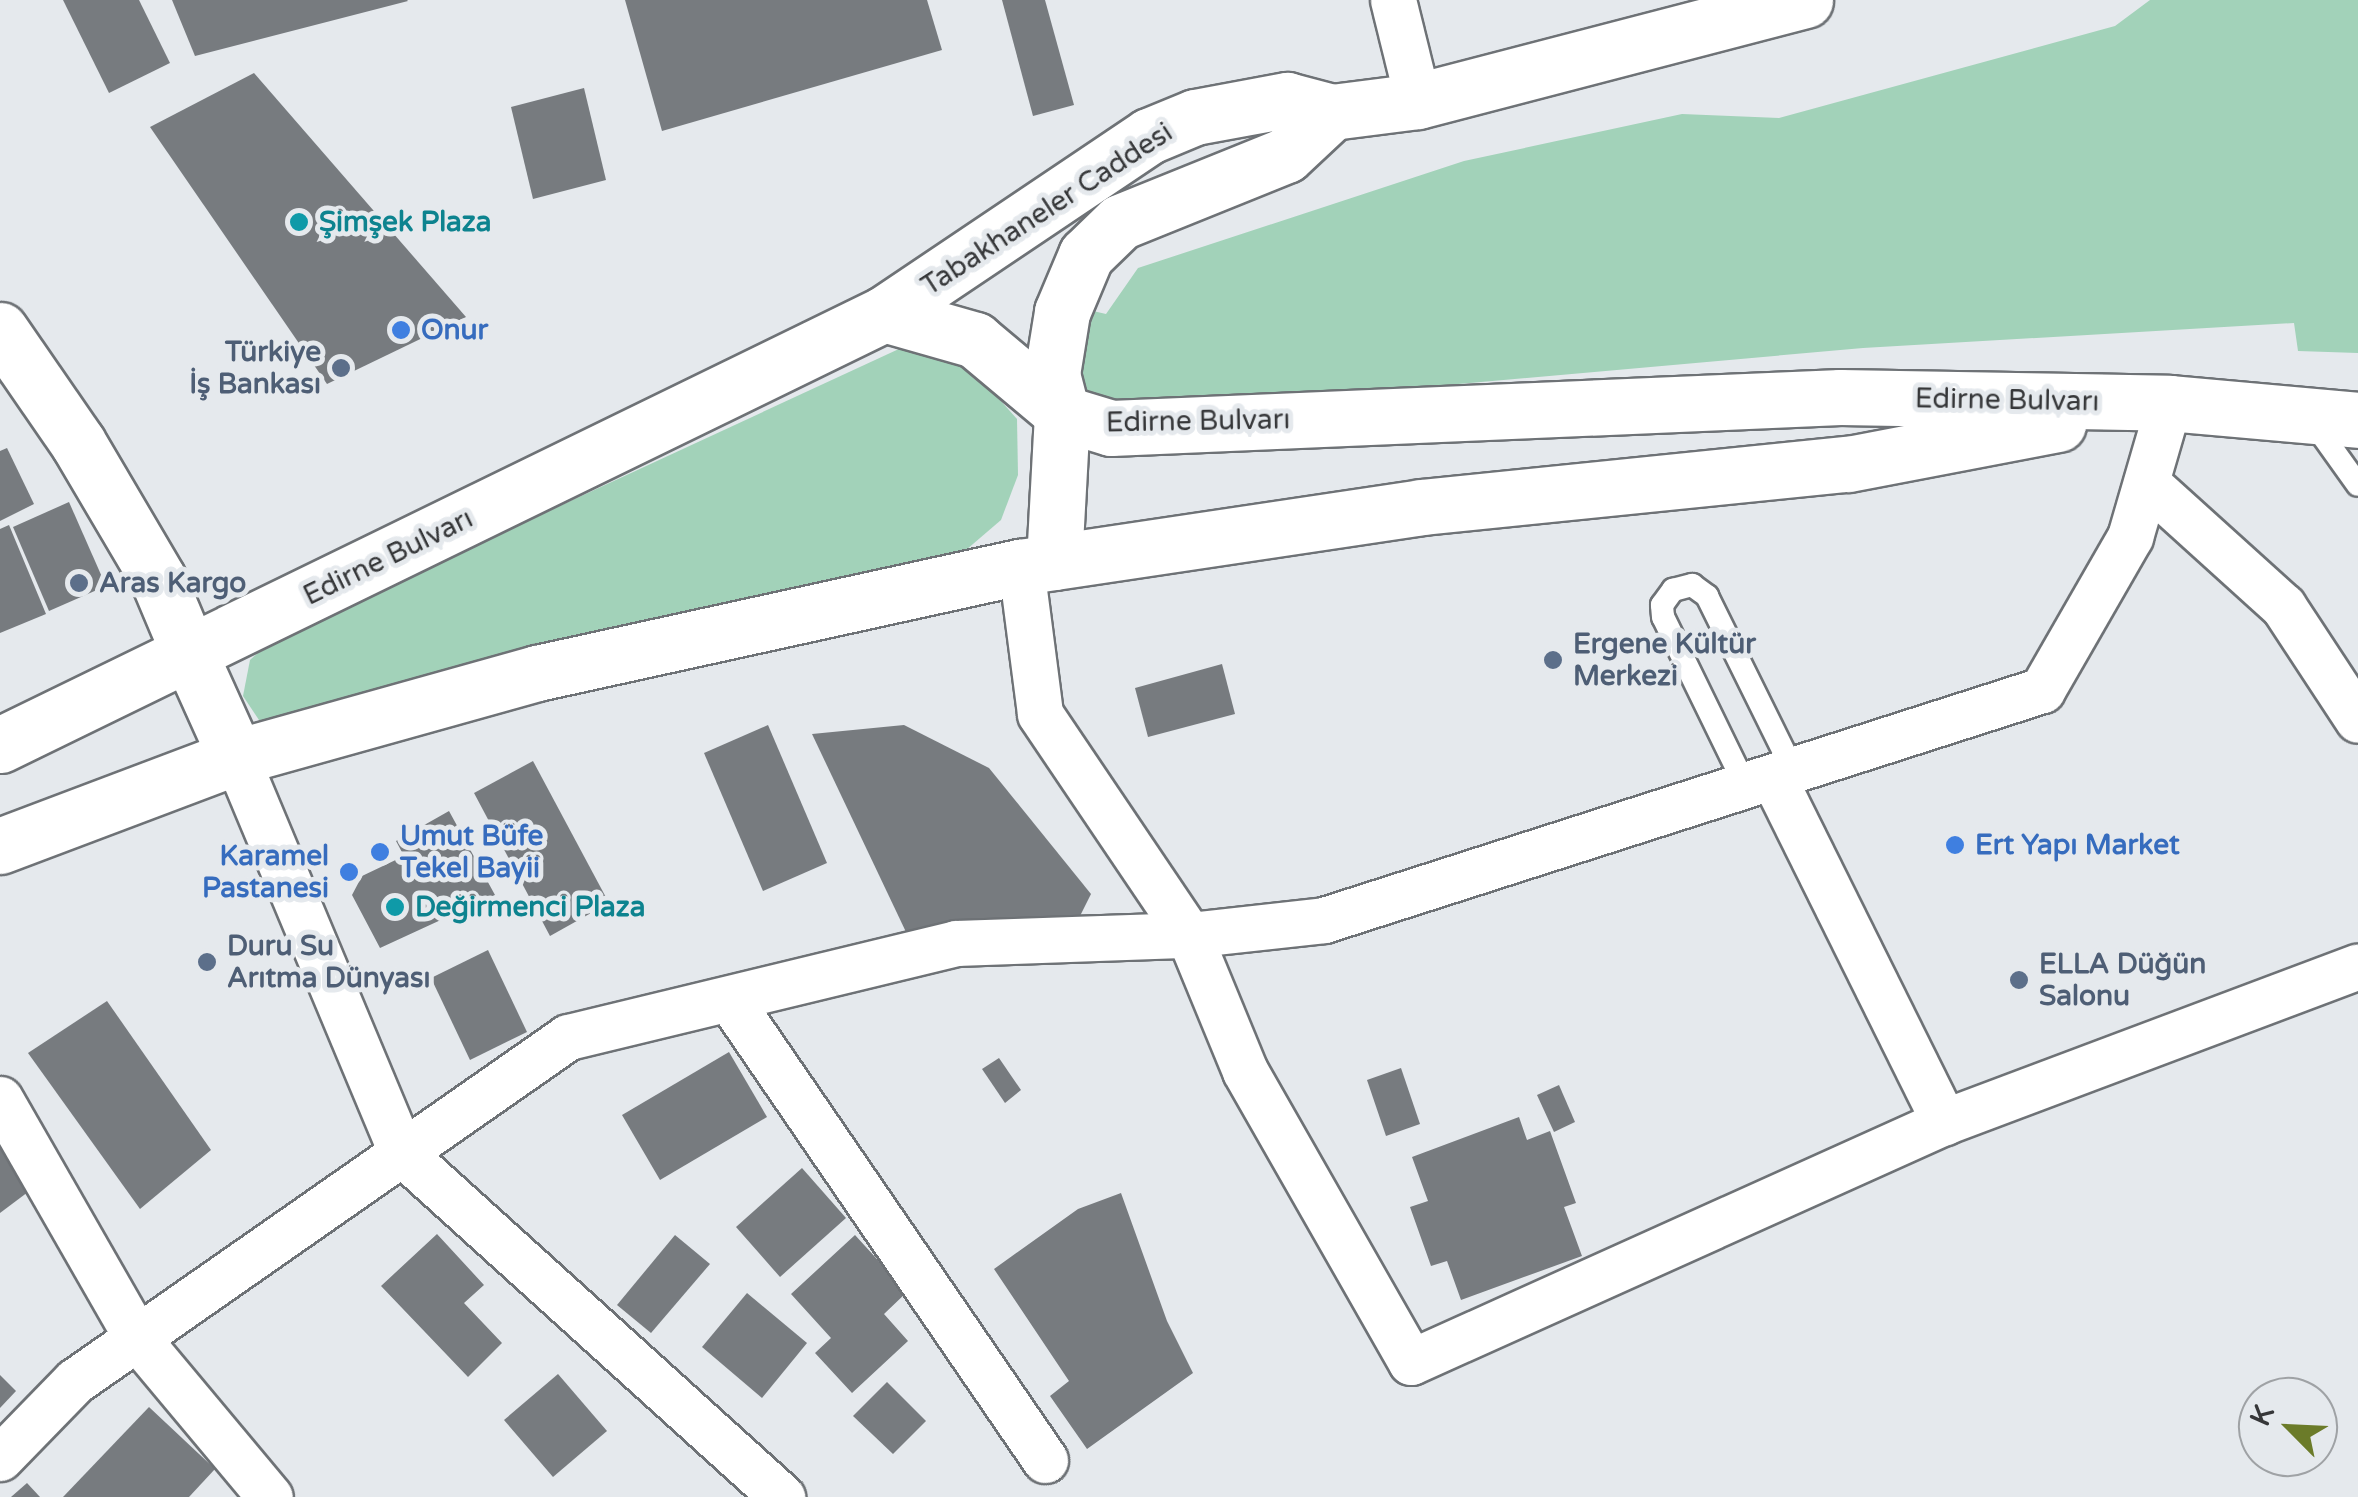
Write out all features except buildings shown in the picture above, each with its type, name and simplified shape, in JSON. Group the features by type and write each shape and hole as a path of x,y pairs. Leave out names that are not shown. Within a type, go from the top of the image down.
{"main road":[{"name":"Tabakhaneler Caddesi","path":"884,314 1055,204 1149,136 1195,117 1287,100 1332,112 1418,101 1805,0"},
{"name":"Tabakhaneler Caddesi","path":"1038,564 1062,413 1052,374 1062,312 1086,256 1120,222 1286,155 1332,112"},
{"path":"1055,204 1072,218 1086,256"},
{"name":"Edirne Bulvarı","path":"0,746 884,314 975,340 1062,413 1111,428 1840,397 2169,404 2334,419"},
{"path":"0,330 78,443 158,579 236,757"},
{"name":"Edirne Bulvarı","path":"0,846 236,757 537,674 1038,564 1422,508 1848,464 2169,404"}],"street":[{"path":"1393,0 1418,101"},
{"path":"0,1458 76,1381 568,1037 732,1002 956,943 1189,935 1324,920 1772,781 2042,690 2130,537 2149,485 2169,404"},
{"path":"2149,485 2284,606 2358,720"},
{"path":"1038,564 1040,714 1189,935 1245,1071 1412,1362 1944,1122 2358,966"},
{"path":"236,757 402,1154 782,1497"},
{"path":"1772,781 1944,1122"},
{"path":"732,1002 1046,1460"},
{"path":"0,1098 138,1338 270,1497"}],"lane":[{"path":"2334,419 2358,485"},
{"path":"1692,585 1706,596 1772,781 1663,617 1662,604 1673,590 1692,585"}],"green space":[{"path":"2150,0 2358,0 2358,353 2298,351 2294,323 1863,348 1088,417 1079,360 1093,311 1106,314 1138,268 1464,161 1682,114 1779,118 2115,26"},
{"path":"901,348 946,357 983,381 1017,419 1018,475 1001,520 966,550 261,723 243,696 250,660 335,610"}],"place":[{"name":"Şimşek Plaza","path":"299,222"},
{"name":"Onur","path":"401,330"},
{"name":"Türkiye İş Bankası","path":"341,368"},
{"name":"Aras Kargo","path":"79,583"},
{"name":"Ergene Kültür Merkezi","path":"1553,660"},
{"name":"Ert Yapı Market","path":"1955,845"},
{"name":"Umut Büfe Tekel Bayii","path":"380,852"},
{"name":"Karamel Pastanesi","path":"349,872"},
{"name":"Değirmenci Plaza","path":"395,907"},
{"name":"Duru Su Arıtma Dünyası","path":"207,962"},
{"name":"ELLA Düğün Salonu","path":"2019,980"}]}
